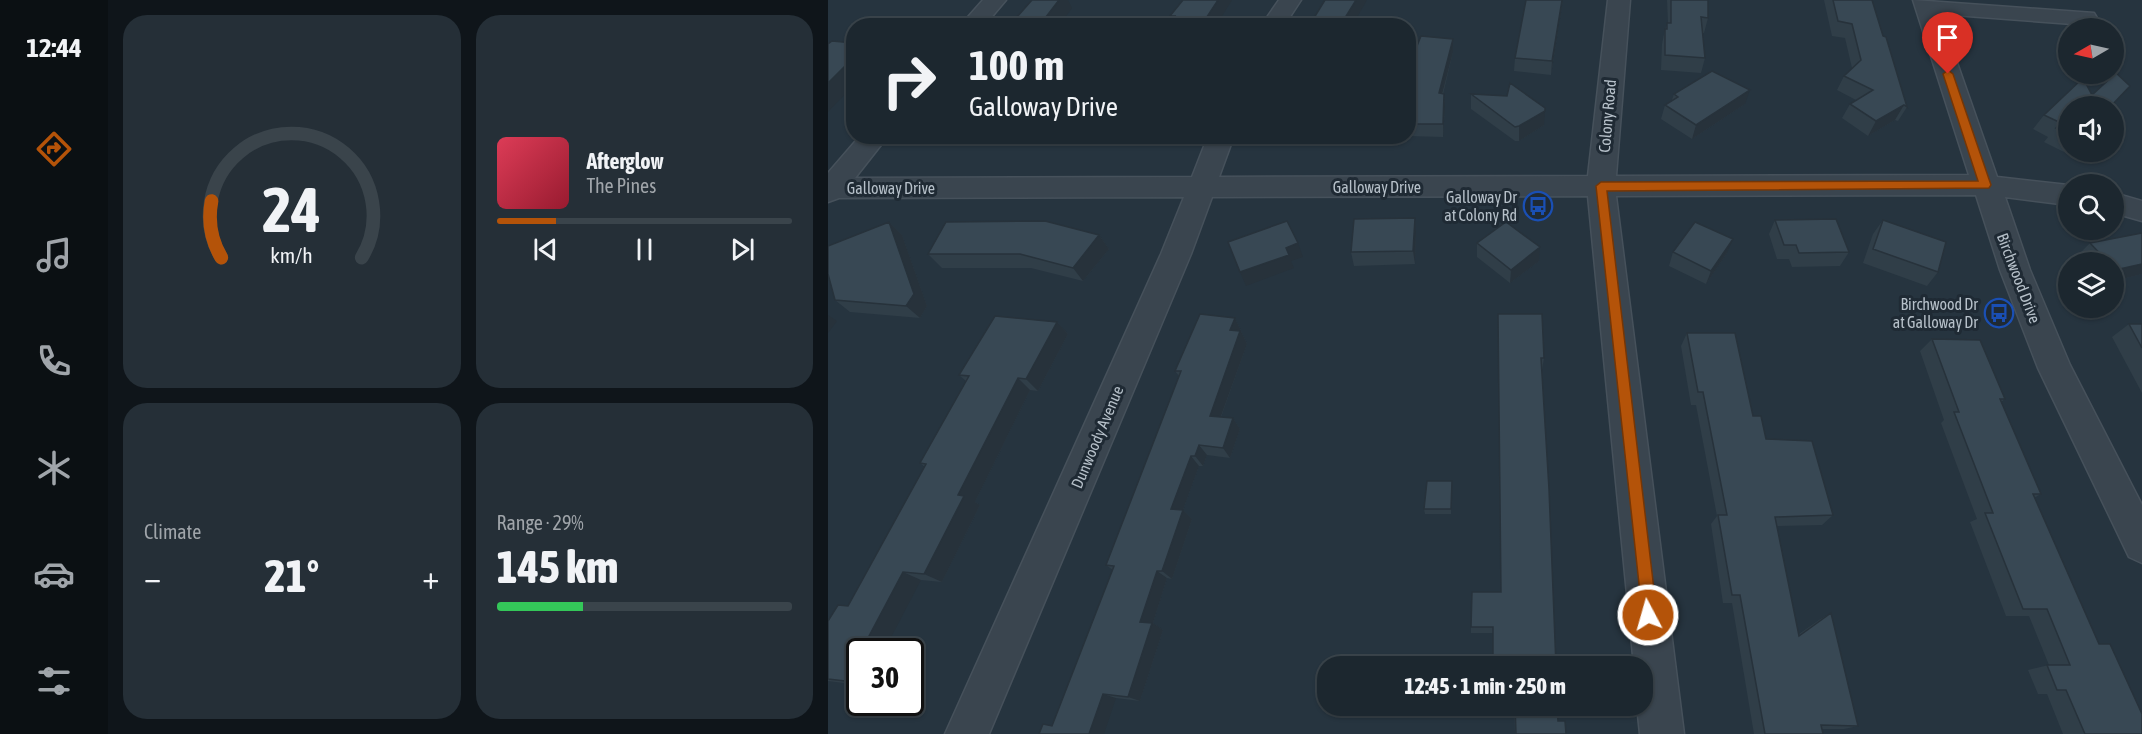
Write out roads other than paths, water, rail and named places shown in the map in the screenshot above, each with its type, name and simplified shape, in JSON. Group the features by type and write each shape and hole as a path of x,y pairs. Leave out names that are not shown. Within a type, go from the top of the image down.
{"street":[{"path":"978,18 995,0"},
{"path":"1278,18 1290,0"},
{"name":"Colony Road","path":"1619,0 1601,186 1662,734"},
{"path":"1925,3 2086,18"},
{"name":"Birchwood Drive","path":"1925,3 2015,270 2055,368 2142,544"},
{"path":"829,189 868,144"},
{"name":"Dunwoody Avenue","path":"967,734 1157,298 1218,144"},
{"name":"Galloway Drive","path":"829,189 1985,185 2058,194"},
{"path":"2124,206 2142,211"}],"place":[{"name":"Galloway Dr at Colony Rd","path":"1538,206"},
{"name":"Birchwood Dr at Galloway Dr","path":"1999,313"}]}
